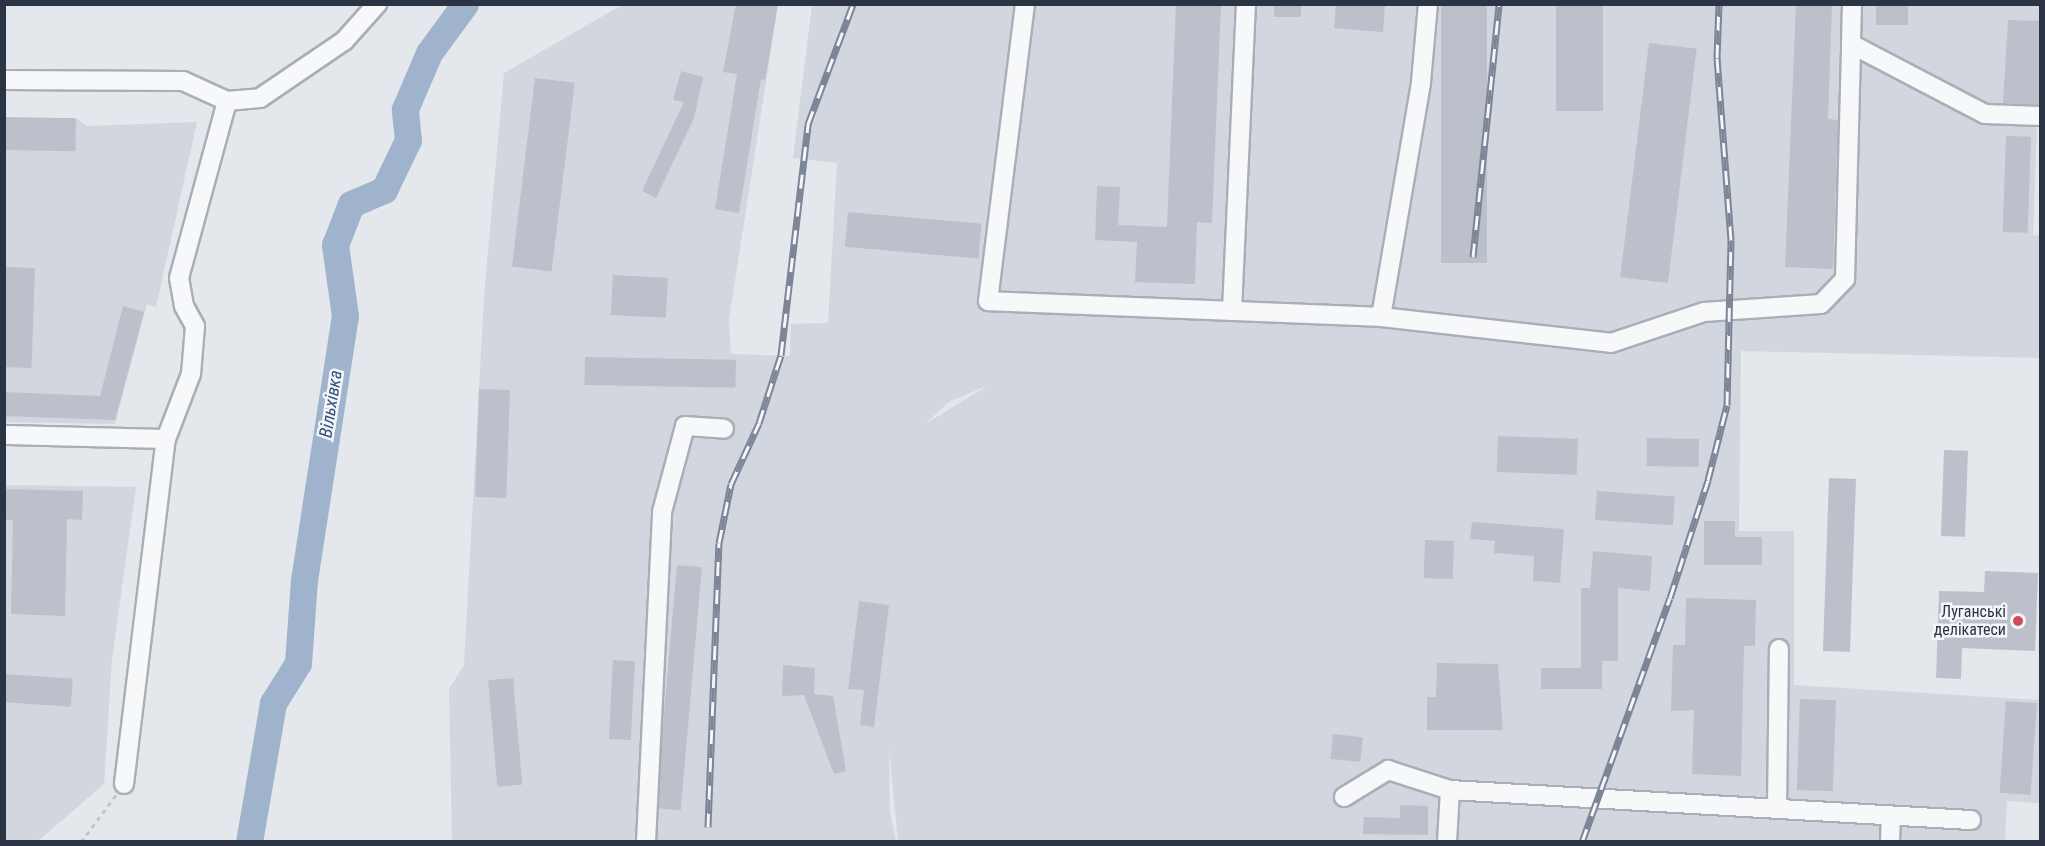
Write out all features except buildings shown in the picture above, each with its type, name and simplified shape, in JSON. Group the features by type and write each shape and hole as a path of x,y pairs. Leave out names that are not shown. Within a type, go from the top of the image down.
{"street":[{"path":"4,80 183,81 227,101 260,98 344,41 377,4"},
{"path":"1026,4 988,300 1381,317 1611,343 1704,312 1821,304 1845,279 1852,4"},
{"path":"1232,311 1246,4"},
{"path":"1381,317 1421,82 1428,4"},
{"path":"1851,44 1985,114 2040,116"},
{"path":"124,784 166,439 191,374 195,326 184,306 179,278 227,101"},
{"path":"646,842 662,512 685,426 724,429"},
{"path":"4,435 166,439"},
{"path":"1777,809 1779,649"},
{"path":"1344,797 1388,770 1450,790 1971,820"},
{"path":"1448,842 1450,790"},
{"path":"1890,842 1891,816"}],"path":[{"path":"81,842 124,784"}],"shaded area":[{"path":"622,5 778,5 729,319 731,354 790,356 791,324 828,323 837,163 793,158 812,5 2040,5 2040,125 2037,125 2033,235 2040,236 2040,358 1741,351 1739,531 1794,531 1794,685 2040,700 2040,803 2007,801 2005,841 898,841 889,750 890,812 896,841 452,841 449,689 464,665 484,296 504,73","holes":["989,385 925,424 949,402"]},
{"path":"5,118 76,118 87,126 197,122 156,307 147,304 115,424 5,422"},
{"path":"5,485 136,487 112,659 104,784 38,841 5,842"}],"waterway":[{"name":"Вільхівка","path":"249,842 273,703 298,663 304,580 345,316 335,245 351,204 384,190 408,140 405,109 429,53 465,4"}],"railway":[{"path":"708,827 719,543 731,484 759,423 781,355 808,124 853,4"},
{"path":"1473,257 1499,4"},
{"path":"1582,842 1670,598 1708,480 1727,405 1731,240 1717,58 1719,4"}],"place":[{"name":"Луганські делікатеси","path":"2018,621"}]}
